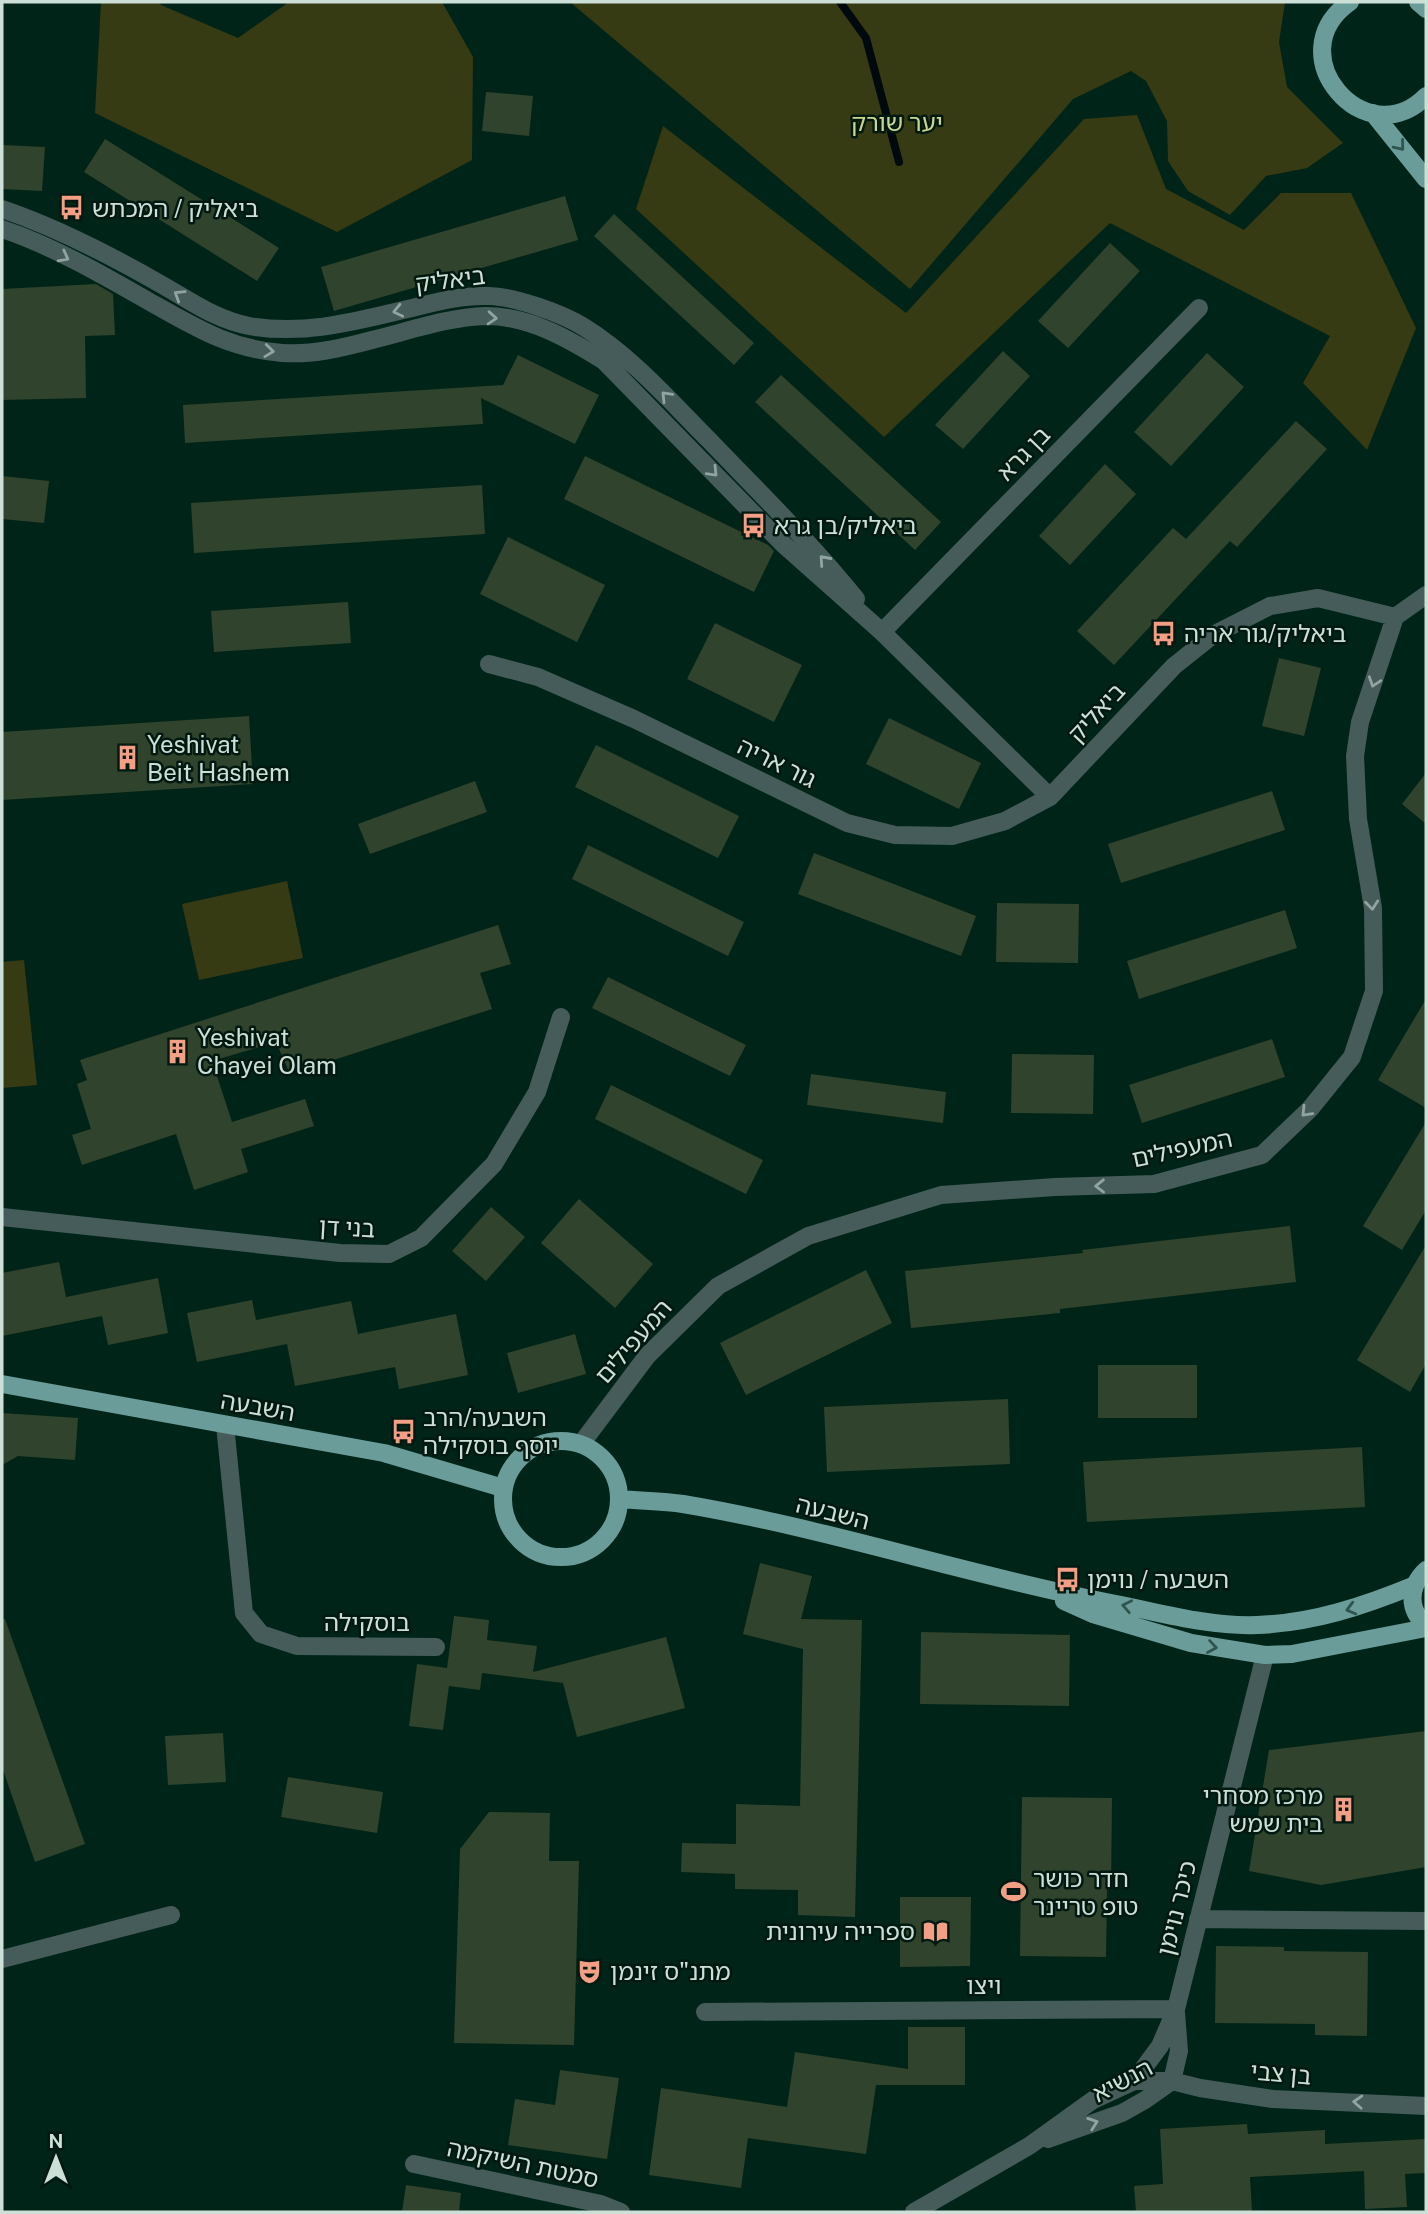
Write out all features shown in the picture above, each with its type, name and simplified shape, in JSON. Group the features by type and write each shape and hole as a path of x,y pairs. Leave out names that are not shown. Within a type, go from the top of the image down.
{"main road":[{"path":"1419,2 1426,9"},
{"path":"1344,4 1329,23 1322,42 1325,71 1339,96 1355,107 1373,113 1391,114 1408,109 1426,96"},
{"path":"1373,113 1426,179"},
{"name":"השבעה","path":"2,1384 384,1453 503,1488"},
{"path":"567,1440 581,1444 594,1450 613,1471 619,1485 618,1514 613,1528 592,1549 578,1555 549,1556 528,1547 512,1531 504,1510 503,1488 508,1474 526,1452 552,1441 567,1440"},
{"name":"השבעה","path":"620,1499 681,1504 757,1519 1032,1587 1199,1620 1256,1625 1317,1619 1367,1605 1423,1574"},
{"path":"1423,1574 1412,1604 1415,1613 1426,1626"},
{"name":"השבעה","path":"1032,1587 1093,1614 1191,1643 1265,1655 1292,1654 1426,1626"}],"street":[{"name":"ביאליק","path":"2,209 41,222 164,286 199,308 247,326 311,330 453,298 491,296 535,306 581,325 626,356 800,533 882,632"},
{"name":"ביאליק","path":"2,229 41,245 200,331 223,342 250,349 283,353 314,352 456,319 488,316 545,329 576,344 604,362 783,544 882,632 1050,797 1174,666 1213,635 1270,606 1318,598 1395,617"},
{"name":"בן גרא","path":"882,632 1199,308"},
{"path":"1395,617 1426,595"},
{"name":"המעפילים","path":"581,1444 647,1356 718,1286 808,1236 942,1195 1055,1186 1154,1184 1262,1155 1310,1109 1352,1057 1374,991 1373,908 1359,819 1355,756 1360,722 1395,617"},
{"name":"גור אריה","path":"489,664 538,677 634,719 847,823 895,835 952,836 1005,821 1050,797"},
{"name":"בני דן","path":"2,1217 340,1253 389,1254 421,1238 494,1164 537,1092 561,1017"},
{"name":"בוסקילה","path":"225,1425 244,1613 261,1634 297,1646 436,1647"},
{"name":"כיכר נוימן","path":"1176,2009 1265,1655"},
{"path":"2,1959 171,1914"},
{"path":"1198,1919 1426,1921"},
{"name":"ויצו","path":"705,2012 1176,2009"},
{"name":"הנשיא","path":"1029,2146 1122,2113 1172,2081 1180,2051 1176,2009"},
{"name":"הנשיא","path":"914,2212 1029,2146 1093,2100 1133,2081 1160,2046 1176,2009"},
{"name":"בן צבי","path":"1133,2081 1172,2081 1273,2099 1426,2106"},
{"name":"סמטת השיקמה","path":"414,2164 601,2204 621,2212"}],"green space":[{"path":"101,2 159,2 238,38 289,2 442,2 473,57 472,160 337,232 95,113"},
{"name":"יער שורק","path":"570,2 1285,2 1279,42 1287,87 1343,143 1307,168 1266,176 1230,215 1188,191 1168,161 1167,121 1146,81 1131,71 1073,99 910,289"},
{"path":"1137,115 1166,189 1244,230 1281,193 1351,193 1416,328 1367,450 1303,383 1330,336 1110,223 884,437 636,209 663,126 906,313 1084,119"},
{"path":"287,881 303,958 199,980 182,904"},
{"path":"24,960 37,1085 2,1088 2,962"}],"building":[{"path":"486,92 533,96 529,136 482,131"},
{"path":"105,139 279,248 257,281 84,172"},
{"path":"2,145 45,147 42,191 2,189"},
{"path":"565,196 578,240 334,311 321,267"},
{"path":"614,214 754,343 734,365 594,236"},
{"path":"1110,243 1140,271 1068,348 1038,321"},
{"path":"96,284 113,294 115,335 85,336 86,398 2,400 2,289"},
{"path":"1003,351 1030,376 963,449 935,425"},
{"path":"1207,353 1244,387 1171,466 1134,432"},
{"path":"518,355 599,395 575,444 481,398 483,424 185,443 183,405 503,385"},
{"path":"781,375 941,522 915,550 755,402"},
{"path":"1296,421 1327,449 1237,547 1230,541 1114,665 1077,631 1173,528 1186,539"},
{"path":"585,456 768,545 774,551 754,592 564,499"},
{"path":"1105,464 1136,494 1070,565 1039,536"},
{"path":"2,476 49,481 44,523 2,519"},
{"path":"482,485 485,534 194,553 191,503"},
{"path":"508,537 605,585 577,642 480,594"},
{"path":"348,602 351,643 214,652 211,611"},
{"path":"715,623 802,665 774,722 687,679"},
{"path":"1279,658 1321,668 1304,736 1262,726"},
{"name":"Yeshivat Beit Hashem","path":"249,716 253,784 2,800 2,732"},
{"path":"889,718 981,763 959,809 866,764"},
{"path":"596,745 739,816 718,858 575,787"},
{"path":"1426,773 1426,824 1402,804"},
{"path":"475,781 487,812 370,854 358,824"},
{"path":"1272,791 1285,830 1121,883 1108,844"},
{"path":"588,845 744,922 728,956 572,879"},
{"path":"814,853 976,916 961,956 798,894"},
{"path":"997,903 1079,904 1078,963 996,962"},
{"path":"1285,910 1297,948 1139,999 1127,961"},
{"name":"Yeshivat Chayei Olam","path":"498,925 511,964 480,973 492,1009 290,1074 276,1042 212,1061 232,1122 305,1099 314,1126 241,1149 248,1172 194,1190 176,1134 82,1165 72,1135 91,1129 77,1084 87,1080 80,1060"},
{"path":"608,977 746,1045 730,1076 592,1008"},
{"path":"1426,999 1426,1108 1378,1080"},
{"path":"1272,1039 1285,1077 1142,1123 1129,1085"},
{"path":"1012,1054 1094,1055 1093,1114 1011,1113"},
{"path":"811,1074 946,1092 943,1123 807,1105"},
{"path":"611,1085 763,1160 746,1194 595,1119"},
{"path":"1426,1122 1426,1210 1402,1250 1363,1226"},
{"path":"579,1199 653,1264 615,1308 541,1243"},
{"path":"491,1207 525,1237 486,1281 452,1251"},
{"path":"1290,1226 1296,1282 1060,1309 1060,1313 911,1328 905,1271 1083,1253 1082,1250"},
{"path":"1426,1245 1426,1364 1410,1392 1357,1360"},
{"path":"59,1262 66,1297 158,1278 168,1333 108,1345 102,1316 2,1336 2,1273"},
{"path":"866,1270 892,1323 746,1395 720,1343"},
{"path":"252,1300 256,1320 351,1301 358,1334 456,1314 468,1375 399,1389 395,1367 295,1386 287,1344 197,1362 187,1313"},
{"path":"575,1334 586,1374 518,1393 507,1353"},
{"path":"1098,1365 1197,1365 1197,1418 1098,1418"},
{"path":"1008,1399 1010,1464 827,1472 824,1407"},
{"path":"2,1413 78,1418 75,1460 18,1456 2,1465"},
{"path":"1362,1447 1365,1507 1087,1522 1083,1462"},
{"path":"760,1563 812,1576 801,1619 862,1620 855,1917 798,1915 798,1890 735,1889 735,1874 681,1872 682,1843 736,1844 736,1804 800,1806 803,1649 743,1634"},
{"path":"454,1616 489,1620 487,1640 537,1646 533,1672 666,1637 685,1708 577,1737 563,1683 482,1673 480,1690 449,1686 443,1730 409,1726 417,1664 447,1668"},
{"path":"2,1619 5,1619 85,1844 35,1862 2,1767"},
{"path":"921,1632 1070,1635 1069,1706 920,1704"},
{"name":"מרכז מסחרי בית שמש","path":"1426,1731 1426,1867 1321,1885 1249,1871 1269,1750"},
{"path":"223,1733 226,1782 168,1785 165,1736"},
{"path":"288,1777 383,1792 377,1833 281,1817"},
{"path":"1022,1797 1112,1798 1111,1889 1107,1889 1106,1957 1020,1956"},
{"path":"489,1812 550,1813 549,1861 579,1861 574,2045 454,2043 460,1849"},
{"name":"ספרייה עירונית","path":"900,1897 971,1897 970,1966 900,1967"},
{"path":"1216,1946 1284,1947 1284,1951 1368,1952 1367,2036 1315,2035 1315,2024 1215,2023"},
{"path":"908,2027 965,2027 965,2085 876,2085 866,2154 748,2138 741,2188 649,2175 661,2088 787,2107 795,2052 908,2069"},
{"path":"560,2070 619,2078 607,2159 508,2145 515,2099 555,2105"},
{"path":"1247,2124 1248,2134 1325,2130 1325,2144 1426,2139 1426,2173 1405,2174 1407,2207 1365,2209 1364,2171 1250,2177 1252,2212 1136,2212 1134,2186 1163,2184 1160,2129"},
{"path":"406,2185 461,2193 459,2212 402,2212"}],"waterway":[{"path":"840,2 866,38 899,162"}],"place":[{"name":"ביאליק / המכתש","path":"72,208"},
{"name":"ביאליק/בן גרא","path":"754,525"},
{"name":"ביאליק/גור אריה","path":"1164,633"},
{"name":"Yeshivat Beit Hashem","path":"127,758"},
{"name":"Yeshivat Chayei Olam","path":"177,1051"},
{"name":"השבעה/הרב יוסף בוסקילה","path":"403,1431"},
{"name":"השבעה / נוימן","path":"1067,1579"},
{"name":"מרכז מסחרי בית שמש","path":"1343,1809"},
{"name":"חדר כושר טופ טריינר","path":"1013,1892"},
{"name":"ספרייה עירונית","path":"935,1931"},
{"name":"מתנ\"ס זינמן","path":"590,1971"}]}
